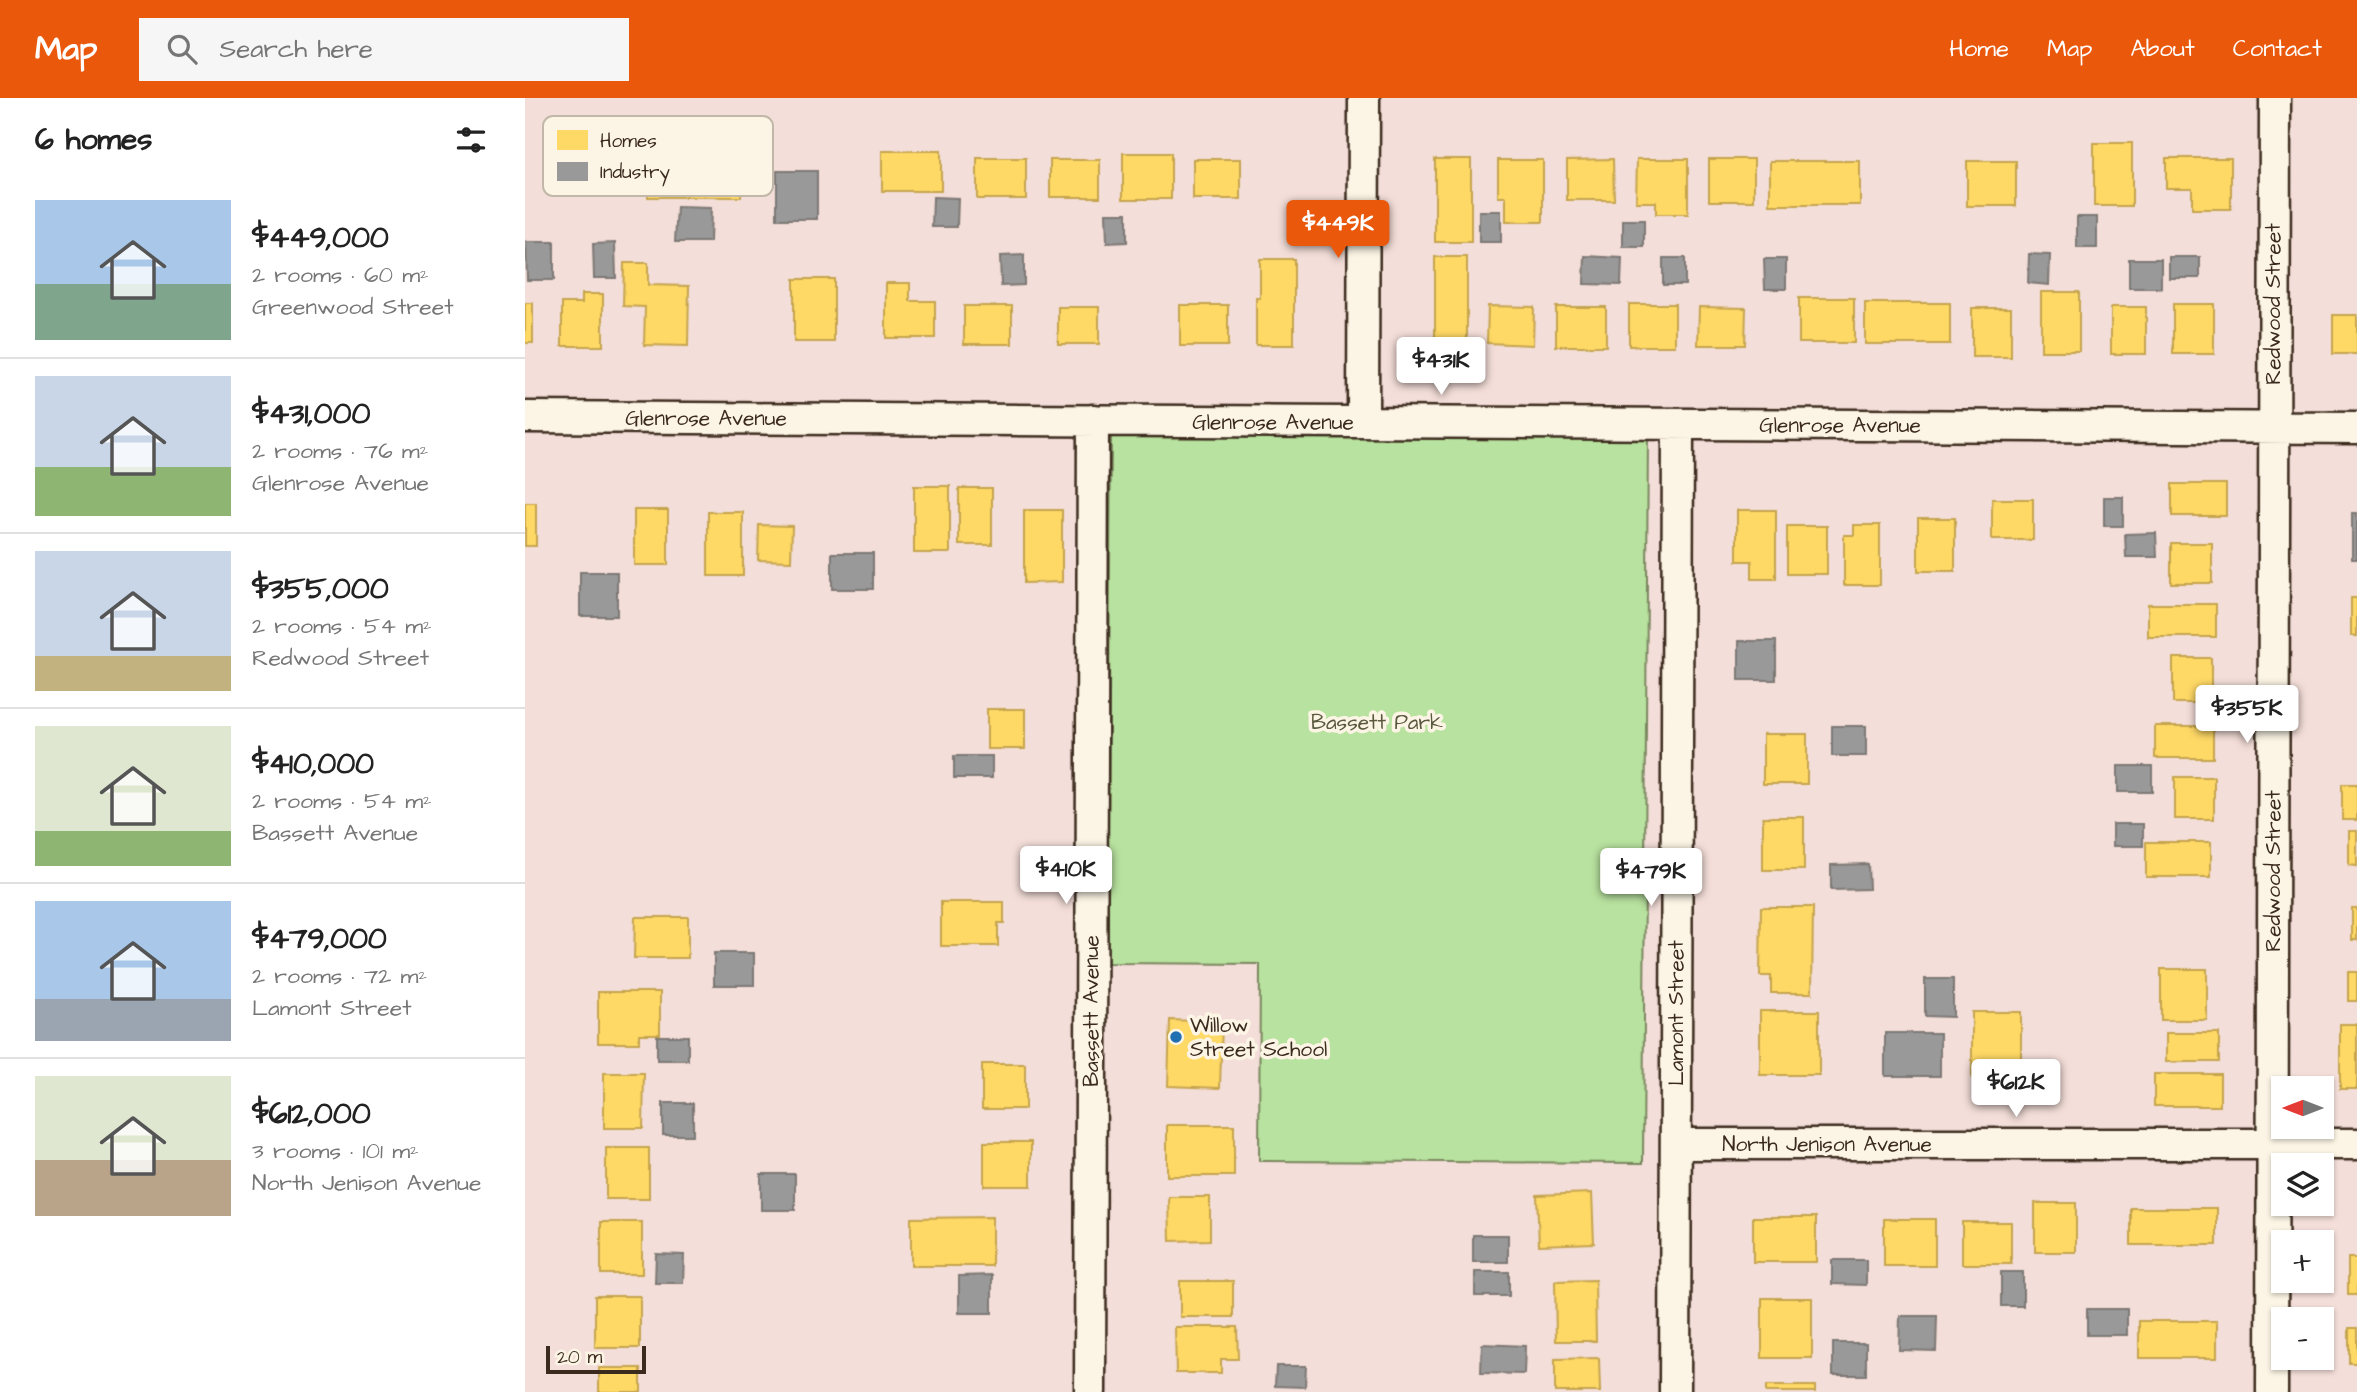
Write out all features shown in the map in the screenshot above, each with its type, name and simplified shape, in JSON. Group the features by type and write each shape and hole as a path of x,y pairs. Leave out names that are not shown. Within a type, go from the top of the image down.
{"street":[{"path":"1363,422 1364,98"},
{"name":"Redwood Street","path":"2272,1392 2272,427 2275,98"},
{"name":"Glenrose Avenue","path":"525,417 2357,428"},
{"name":"Bassett Avenue","path":"1090,1392 1093,420"},
{"name":"Lamont Street","path":"1675,1392 1678,424"},
{"name":"North Jenison Avenue","path":"1676,1144 2357,1144"}],"green space":[{"name":"Bassett Park","path":"1111,433 1648,436 1643,1163 1259,1161 1260,964 1107,963"}],"building: Homes":[{"path":"2094,143 2132,143 2132,206 2094,206"},
{"path":"882,151 941,151 941,191 882,191"},
{"path":"1123,153 1171,153 1171,199 1123,199"},
{"path":"977,158 1026,158 1026,199 977,199"},
{"path":"2166,158 2231,158 2231,209 2192,209 2192,188 2166,188"},
{"path":"1193,159 1241,159 1241,199 1193,199"},
{"path":"1435,159 1471,159 1471,242 1435,242"},
{"path":"1613,159 1614,200 1567,200 1567,160"},
{"path":"1637,159 1688,159 1688,214 1656,214 1656,202 1636,202"},
{"path":"1709,159 1754,159 1754,201 1709,201"},
{"path":"1050,160 1100,160 1100,197 1050,197"},
{"path":"1498,160 1543,160 1543,222 1506,222 1506,197 1498,197"},
{"path":"1770,161 1860,161 1860,205 1770,205"},
{"path":"1967,161 2016,161 2016,206 1967,206"},
{"path":"648,196 741,196 741,197"},
{"path":"1435,257 1467,257 1467,343 1435,343"},
{"path":"1260,259 1294,259 1294,345 1256,345 1256,298 1260,298"},
{"path":"624,263 648,263 648,285 689,286 688,346 644,345 645,307 623,306"},
{"path":"794,279 834,279 834,342 794,342"},
{"path":"886,283 910,283 910,301 935,301 935,338 886,338"},
{"path":"2041,292 2079,292 2079,351 2041,351"},
{"path":"582,294 603,294 603,346 562,346 562,303 582,303"},
{"path":"1799,298 1854,298 1854,343 1799,343"},
{"path":"525,303 533,303 533,343 525,343"},
{"path":"1865,303 1950,303 1950,344 1865,344"},
{"path":"1629,304 1675,304 1675,346 1629,346"},
{"path":"2173,304 2214,304 2214,354 2173,354"},
{"path":"1180,305 1228,305 1228,346 1180,346"},
{"path":"964,306 1012,306 1012,344 964,344"},
{"path":"1488,306 1534,307 1533,345 1487,343"},
{"path":"1058,307 1099,307 1099,344 1058,344"},
{"path":"1556,307 1606,307 1606,346 1556,346"},
{"path":"1699,307 1746,308 1745,345 1698,345"},
{"path":"2111,307 2146,307 2146,354 2111,354"},
{"path":"1972,308 2011,308 2011,357 1972,357"},
{"path":"2333,315 2357,315 2357,354 2333,354"},
{"path":"2172,484 2226,484 2226,516 2172,516"},
{"path":"914,486 950,486 950,553 914,553"},
{"path":"959,488 992,488 992,545 959,545"},
{"path":"1992,499 2033,499 2033,540 1992,540"},
{"path":"525,503 536,503 536,546 525,546"},
{"path":"634,510 668,510 668,565 634,565"},
{"path":"1024,510 1062,510 1062,582 1024,583"},
{"path":"1737,510 1776,510 1776,579 1752,579 1752,561 1737,561"},
{"path":"708,512 743,512 743,576 708,576"},
{"path":"1918,518 1955,518 1955,571 1918,571"},
{"path":"759,525 792,526 791,561 758,560"},
{"path":"1854,525 1880,525 1880,585 1844,585 1844,535 1854,535"},
{"path":"1787,526 1827,526 1827,574 1787,574"},
{"path":"2171,543 2212,543 2212,583 2171,583"},
{"path":"2351,598 2357,598 2357,636 2351,636"},
{"path":"2148,604 2216,604 2216,637 2148,637"},
{"path":"2173,658 2211,658 2211,703 2173,703"},
{"path":"987,709 1025,709 1025,749 987,749"},
{"path":"2155,726 2213,726 2213,758 2155,758"},
{"path":"1763,734 1807,734 1807,784 1763,784"},
{"path":"2175,777 2214,777 2214,819 2175,819"},
{"path":"2342,784 2357,784 2357,820 2342,820"},
{"path":"1763,817 1804,817 1804,870 1763,870"},
{"path":"2349,831 2357,831 2357,866 2349,865"},
{"path":"2146,842 2211,842 2211,877 2146,877"},
{"path":"941,902 1004,902 1004,923 998,923 998,946 941,946"},
{"path":"1761,907 1813,907 1812,993 1771,993 1771,976 1760,976"},
{"path":"2352,908 2357,908 2357,940 2352,940"},
{"path":"635,917 688,917 688,958 634,958"},
{"path":"2161,969 2207,969 2207,1020 2161,1020"},
{"path":"2348,972 2357,972 2357,1001 2348,1001"},
{"path":"598,992 660,992 660,1034 639,1034 639,1043 598,1043"},
{"path":"1760,1011 1819,1011 1819,1075 1760,1075"},
{"path":"1972,1012 2021,1012 2021,1078 1972,1078"},
{"path":"1170,1020 1222,1022 1220,1088 1168,1086"},
{"path":"2340,1024 2357,1024 2357,1089 2340,1089"},
{"path":"2166,1033 2219,1033 2219,1062 2166,1062"},
{"path":"982,1064 1025,1064 1025,1109 982,1109"},
{"path":"604,1073 644,1073 643,1128 604,1128"},
{"path":"2154,1074 2220,1074 2220,1106 2154,1106"},
{"path":"1167,1125 1234,1125 1234,1176 1167,1176"},
{"path":"984,1142 1031,1142 1031,1186 984,1186"},
{"path":"606,1148 649,1148 649,1199 606,1199"},
{"path":"1592,1193 1594,1243 1539,1245 1537,1195"},
{"path":"1169,1197 1210,1197 1210,1240 1170,1241"},
{"path":"2035,1203 2076,1203 2076,1252 2035,1252"},
{"path":"2131,1208 2217,1208 2217,1245 2131,1245"},
{"path":"992,1217 992,1266 911,1266 911,1218"},
{"path":"1753,1217 1816,1217 1816,1262 1753,1262"},
{"path":"1884,1219 1935,1219 1935,1266 1884,1266"},
{"path":"601,1222 642,1222 642,1274 601,1274"},
{"path":"1962,1222 2011,1222 2011,1264 1962,1264"},
{"path":"2348,1258 2357,1258 2357,1295 2348,1295"},
{"path":"1595,1280 1596,1341 1556,1341 1555,1281"},
{"path":"1180,1281 1233,1281 1233,1317 1180,1317"},
{"path":"595,1296 640,1296 640,1348 595,1348"},
{"path":"1762,1298 1812,1298 1812,1358 1762,1358"},
{"path":"2139,1321 2217,1321 2217,1358 2139,1358"},
{"path":"1175,1327 1237,1327 1238,1359 1221,1359 1221,1373 1176,1373"},
{"path":"2349,1328 2357,1328 2357,1363 2349,1363"},
{"path":"1599,1358 1600,1392 1555,1392 1555,1359"},
{"path":"599,1368 641,1368 641,1392 599,1392"},
{"path":"1766,1386 1815,1386 1815,1392 1766,1392"}],"building: Industry":[{"path":"777,171 817,171 817,219 777,219"},
{"path":"933,197 958,198 957,227 932,227"},
{"path":"677,207 711,208 710,242 675,242"},
{"path":"1479,211 1501,211 1501,242 1479,242"},
{"path":"1106,213 1127,213 1127,242 1107,243"},
{"path":"2077,217 2097,217 2097,248 2077,248"},
{"path":"1623,220 1644,220 1644,247 1623,247"},
{"path":"526,242 554,242 554,280 527,280"},
{"path":"615,243 616,278 594,278 593,244"},
{"path":"2029,254 2050,255 2049,285 2028,283"},
{"path":"1024,255 1024,285 1001,286 1000,256"},
{"path":"1585,256 1622,258 1621,285 1584,284"},
{"path":"2169,257 2200,257 2200,278 2169,278"},
{"path":"1663,258 1685,258 1685,285 1663,285"},
{"path":"1764,259 1786,259 1786,289 1765,289"},
{"path":"2129,259 2161,259 2161,288 2129,288"},
{"path":"2104,497 2123,497 2123,526 2104,526"},
{"path":"2352,513 2357,513 2357,559 2352,559"},
{"path":"2156,533 2157,557 2126,557 2125,534"},
{"path":"832,553 873,553 873,589 832,589"},
{"path":"580,572 617,572 617,616 580,616"},
{"path":"1739,641 1776,641 1776,680 1739,680"},
{"path":"1832,726 1866,726 1866,756 1832,756"},
{"path":"954,756 992,756 992,778 954,778"},
{"path":"2118,766 2152,766 2152,792 2118,792"},
{"path":"2113,824 2143,824 2143,846 2113,846"},
{"path":"1868,864 1869,889 1831,890 1831,865"},
{"path":"714,953 754,953 754,985 714,985"},
{"path":"1925,979 1953,979 1953,1017 1925,1016"},
{"path":"1885,1033 1940,1033 1940,1076 1885,1076"},
{"path":"657,1036 688,1036 688,1060 657,1060"},
{"path":"663,1103 693,1103 693,1135 663,1135"},
{"path":"761,1174 795,1174 795,1210 761,1210"},
{"path":"1473,1235 1508,1235 1508,1262 1473,1262"},
{"path":"656,1254 684,1255 683,1283 655,1283"},
{"path":"1832,1260 1866,1260 1866,1285 1832,1284"},
{"path":"1475,1272 1509,1272 1509,1296 1475,1296"},
{"path":"2001,1272 2023,1272 2023,1306 2001,1306"},
{"path":"992,1275 992,1313 959,1313 959,1276"},
{"path":"2087,1309 2127,1309 2127,1335 2087,1335"},
{"path":"1900,1316 1937,1316 1936,1351 1899,1350"},
{"path":"1833,1343 1866,1343 1866,1375 1833,1375"},
{"path":"1482,1344 1525,1346 1524,1374 1481,1373"},
{"path":"1276,1366 1306,1366 1305,1387 1275,1386"}],"place":[{"name":"Willow Street School","path":"1176,1037"}]}
